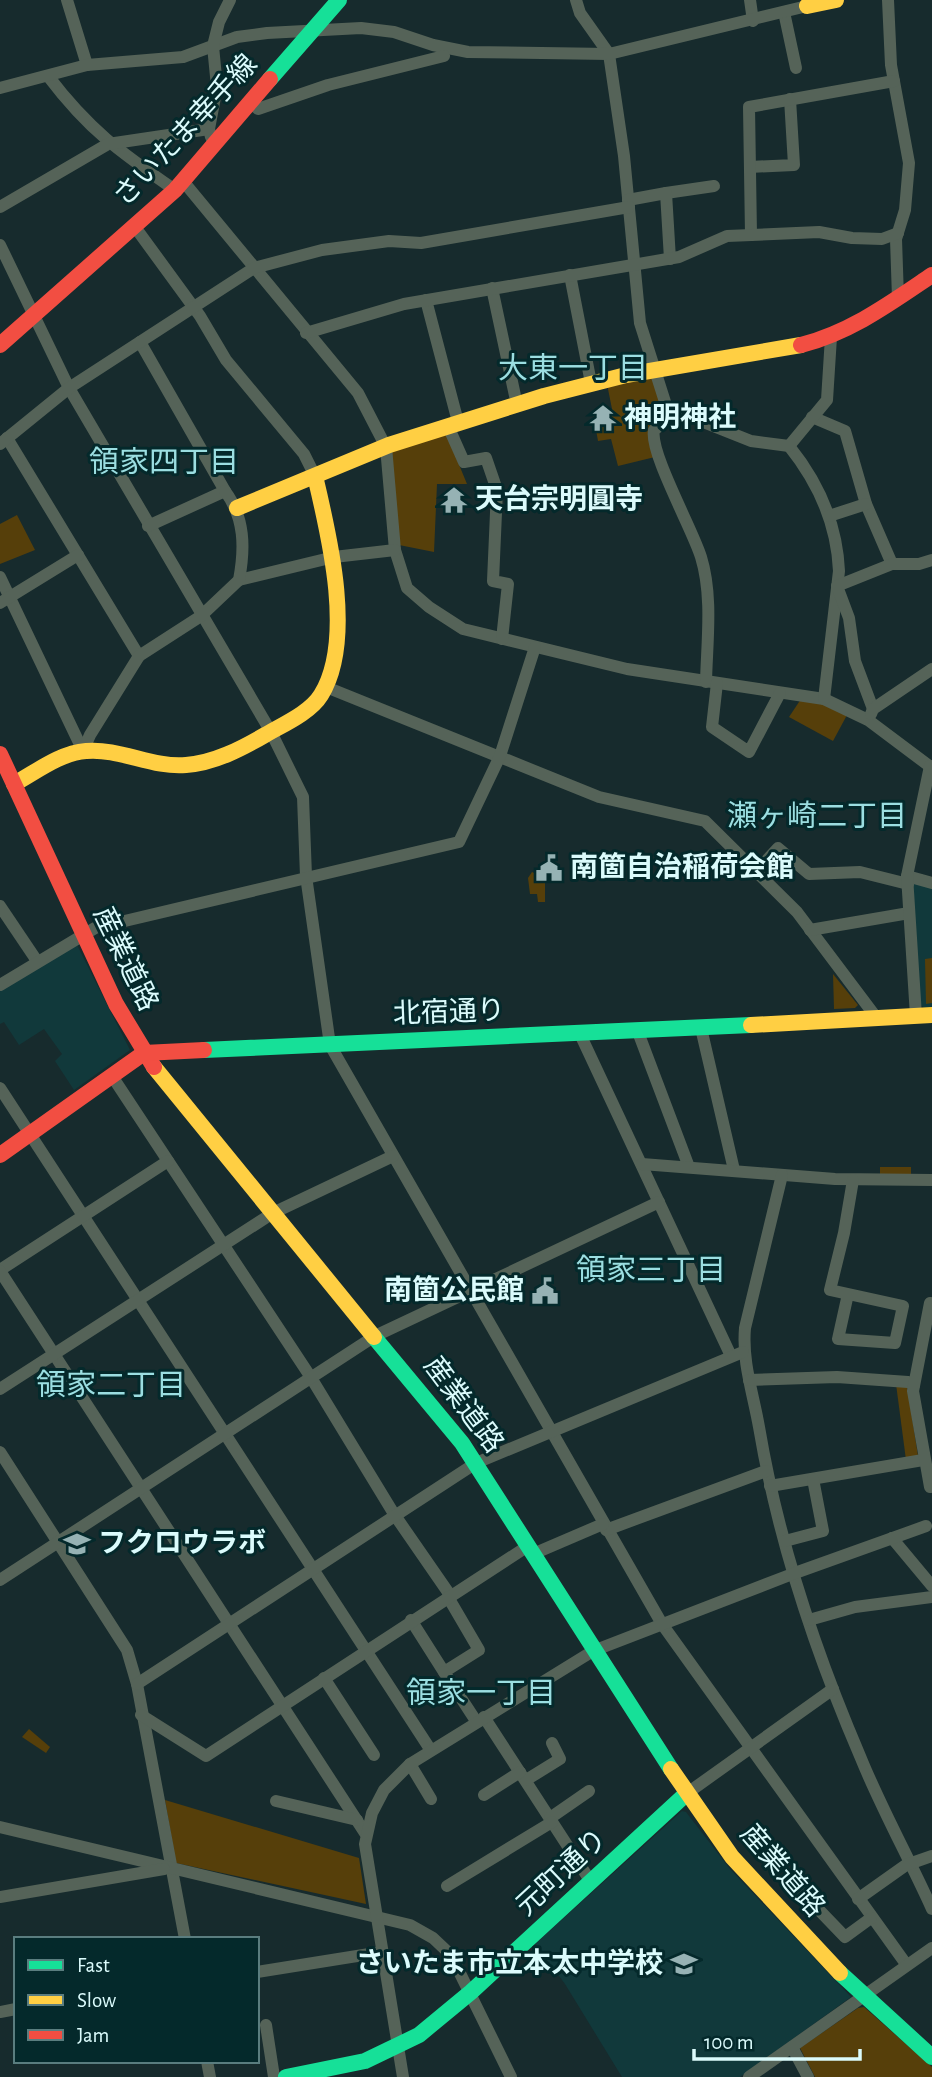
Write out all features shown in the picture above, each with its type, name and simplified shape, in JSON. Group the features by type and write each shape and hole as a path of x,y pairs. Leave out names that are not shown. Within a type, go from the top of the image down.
{"street":[{"path":"67,0 87,65"},
{"path":"214,148 209,129 217,86 213,46 219,22 230,0"},
{"name":"さいたま幸手線","path":"2,336 33,314 179,186 339,0"},
{"path":"576,0 580,13 609,54 629,203 640,323 666,405 751,441 789,446 821,495 829,516 839,554 838,586 824,699"},
{"path":"750,0 753,20"},
{"path":"0,88 87,65 183,57 237,37 313,29 361,28 383,31 468,52 609,54 753,20 802,5 836,0"},
{"path":"888,0 894,81 909,163 905,210 898,233 898,298"},
{"path":"784,12 796,68"},
{"path":"251,103 258,109 328,85 444,55"},
{"path":"48,76 79,117 108,144 179,186 254,268 358,393 386,447 395,550 407,589 429,607 463,629 627,669 824,699 871,715 931,767 907,880 909,913 924,1015"},
{"path":"751,235 748,107 894,81"},
{"path":"750,167 794,165 790,99"},
{"path":"0,207 108,144 209,129"},
{"path":"139,656 4,441 69,388 254,268 322,250 389,241 421,243 629,203 666,193 714,186"},
{"path":"666,193 670,259"},
{"path":"7,788 83,751 96,751 155,764 183,765 221,758 271,732 320,699 326,687 336,622 334,557 315,476 304,454 226,360 194,307 135,227"},
{"path":"306,333 426,300 670,259 727,236 819,232 852,238 883,239 898,233"},
{"path":"0,245 69,388 271,732 303,797 306,876 330,1045 662,1625 906,1964"},
{"path":"570,275 591,383"},
{"path":"237,508 386,447 591,383 775,351 831,337 863,322 932,275"},
{"path":"492,288 517,405"},
{"path":"426,300 464,462 486,458 497,490 494,580 508,583 502,639"},
{"path":"789,446 827,400 831,337"},
{"path":"140,342 237,508 243,540 239,580"},
{"path":"678,412 661,423 653,435 702,558 708,611 712,727 749,752 780,693"},
{"path":"812,417 845,431 866,504 892,564"},
{"path":"148,526 225,491"},
{"path":"829,516 866,504"},
{"path":"83,751 139,656 201,616 239,580 334,557 395,550"},
{"path":"5,600 78,555"},
{"path":"838,586 892,564 919,564 932,560"},
{"path":"0,577 5,600 83,751"},
{"path":"838,586 849,618 855,661 871,715"},
{"path":"0,985 95,928 459,842 500,755 535,647"},
{"path":"871,715 932,669"},
{"path":"326,687 599,797 705,821 810,930 876,1017"},
{"name":"産業道路","path":"0,754 7,788 144,1053 447,1422 476,1463 686,1794 770,1901 865,1998 932,2057"},
{"path":"756,872 778,848 809,874 860,872 932,883"},
{"path":"0,906 37,961"},
{"path":"810,930 909,913"},
{"name":"北宿通り","path":"144,1053 638,1032 924,1015"},
{"path":"701,1028 734,1170"},
{"path":"638,1032 689,1167"},
{"path":"580,1034 659,1202 749,1380 770,1486 809,1619 833,1689 860,1757 932,1909"},
{"path":"0,1155 144,1053"},
{"path":"112,1076 222,1247 310,1376 394,1514 449,1596 479,1650 444,1672"},
{"path":"0,1088 227,1433 430,1749"},
{"path":"0,1389 273,1213 393,1156"},
{"path":"168,1161 0,1271 365,1833 403,2077"},
{"path":"642,1164 853,1180 932,1180"},
{"path":"737,1354 782,1175"},
{"path":"848,1294 838,1339 895,1343 903,1306 830,1290 853,1180"},
{"path":"0,1580 375,1336 659,1202"},
{"path":"930,1303 914,1385 923,1460 930,1487"},
{"path":"137,1684 476,1463 737,1354"},
{"path":"749,1380 837,1377 914,1385"},
{"path":"0,1452 127,1650 137,1684 185,1937"},
{"path":"770,1486 923,1460"},
{"path":"141,1715 206,1756 411,1620 530,1550 766,1471"},
{"path":"785,1541 823,1531 813,1479"},
{"path":"365,1833 384,1790 410,1764 430,1749 593,1651 926,1526"},
{"path":"892,1538 932,1586"},
{"path":"809,1619 855,1607 932,1597"},
{"path":"411,1620 444,1672 523,1776 592,1882"},
{"path":"324,1678 374,1755"},
{"path":"686,1794 833,1689"},
{"path":"484,1795 560,1759 552,1743"},
{"path":"410,1764 431,1799"},
{"path":"447,1886 551,1820 589,1791"},
{"name":"元町通り","path":"286,2077 365,2061 398,2047 440,2019 686,1794"},
{"path":"276,1801 357,1819"},
{"path":"0,1827 411,1925 433,1938 451,1955 511,2077"},
{"path":"858,1899 911,1863 932,1856"},
{"path":"0,1897 172,1868"},
{"path":"794,1884 845,1937 871,1918"},
{"path":"749,2077 865,1998 906,1964 932,1948"},
{"path":"259,1972 382,1952"},
{"path":"266,2025 274,2077"},
{"path":"792,2047 807,2077"}],"shaded area":[{"path":"652,376 674,412 649,430 648,437 655,457 618,466 611,439 598,441 593,413 612,409 607,384"},
{"path":"446,433 467,484 437,484 434,552 399,545 391,451"},
{"path":"17,515 35,550 0,564 0,524"},
{"path":"801,699 823,703 847,715 833,741 789,717"},
{"path":"532,872 545,878 545,902 538,902 537,894 530,894 528,878"},
{"path":"915,882 932,887 932,1007 924,1008 920,1004 912,885"},
{"path":"75,941 130,1050 74,1090 55,1061 62,1054 44,1029 19,1045 4,1022 0,1024 0,989"},
{"path":"932,958 932,1003 926,1004 925,959"},
{"path":"833,974 858,1005 855,1008 834,1009"},
{"path":"880,1167 911,1167 911,1175 880,1176"},
{"path":"896,1384 907,1385 918,1456 906,1460"},
{"path":"29,1729 50,1747 46,1753 22,1737"},
{"path":"165,1800 359,1858 366,1904 176,1863"},
{"name":"さいたま市立本太中学校","path":"682,1811 686,1812 730,1869 851,1997 740,2077 622,2077 565,1984 535,1944"},
{"path":"864,2007 932,2067 932,2077 815,2077 800,2048 858,2008"}],"traffic: fast":[{"path":"270,79 339,0"},
{"path":"204,1050 751,1025"},
{"path":"374,1337 462,1443 671,1769"},
{"path":"286,2077 365,2061 419,2035 471,1992 686,1794"},
{"path":"840,1973 932,2057"}],"traffic: slow":[{"path":"807,6 836,0"},
{"path":"237,508 389,445 544,396 626,375 801,345"},
{"path":"14,784 76,752 111,752 173,765 207,761 256,740 295,718 316,701 331,672 338,617 332,557 315,476"},
{"path":"751,1025 932,1015"},
{"path":"154,1067 374,1337"},
{"path":"671,1769 732,1857 840,1973"}],"traffic: jam":[{"path":"0,345 175,190 270,79"},
{"path":"801,345 853,325 932,275"},
{"path":"0,754 116,1004 154,1067"},
{"path":"0,1155 144,1053 204,1050"}],"place":[{"name":"神明神社","path":"603,418"},
{"name":"天台宗明圓寺","path":"454,500"},
{"name":"南箇自治稲荷会館","path":"549,868"},
{"name":"南箇公民館","path":"545,1291"},
{"name":"フクロウラボ","path":"77,1544"},
{"name":"さいたま市立本太中学校","path":"684,1964"}],"district":[{"name":"大東一丁目","path":"573,369"},
{"name":"領家四丁目","path":"164,463"},
{"name":"瀬ヶ崎二丁目","path":"817,817"},
{"name":"領家三丁目","path":"651,1271"},
{"name":"領家二丁目","path":"111,1386"},
{"name":"領家一丁目","path":"481,1694"}]}
